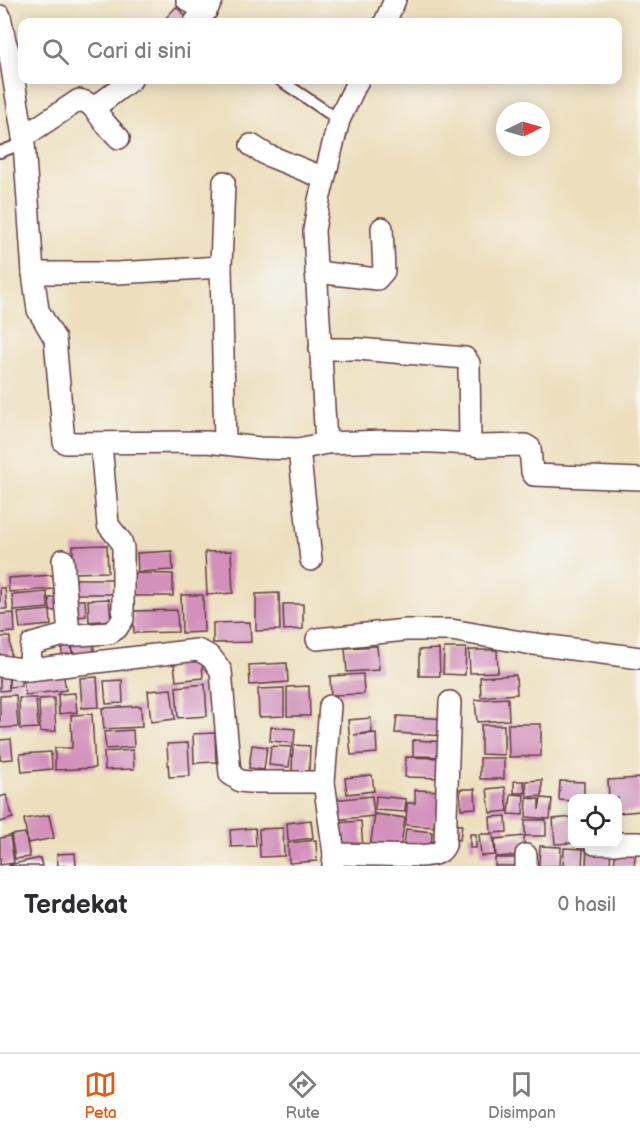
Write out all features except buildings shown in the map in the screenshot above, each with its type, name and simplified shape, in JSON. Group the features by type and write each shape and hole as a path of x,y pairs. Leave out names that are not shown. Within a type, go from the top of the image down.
{"street":[{"path":"187,0 204,11"},
{"path":"387,18 395,0"},
{"path":"0,16 2,42 10,56 24,140 33,273 38,310 55,339 64,442 68,444 207,442 260,448 299,449 326,443 385,441 479,446 519,445 530,448 533,473 536,475 640,479"},
{"path":"94,108 126,84"},
{"path":"326,443 314,231 319,200 339,120 356,84"},
{"path":"24,140 79,100 85,101 94,108 119,138"},
{"path":"251,145 267,155 324,178"},
{"path":"224,182 221,267 225,443"},
{"path":"316,272 378,279 384,271 382,228"},
{"path":"33,273 117,273 221,267"},
{"path":"320,349 358,349 465,358 469,363 470,444"},
{"path":"29,670 32,644 69,635 110,633 123,619 123,548 121,541 108,525 101,444"},
{"path":"299,449 311,560"},
{"path":"63,560 69,635"},
{"path":"317,639 406,630 452,630 527,643 640,658"},
{"path":"0,666 29,670 197,651 207,654 213,658 221,672 230,774 235,779 249,782 324,782"},
{"path":"330,706 324,782 333,860 420,856 431,855 443,850 450,702"},
{"path":"622,843 640,843"}],"lane":[{"path":"286,84 339,120"},
{"path":"0,152 24,140"}]}
